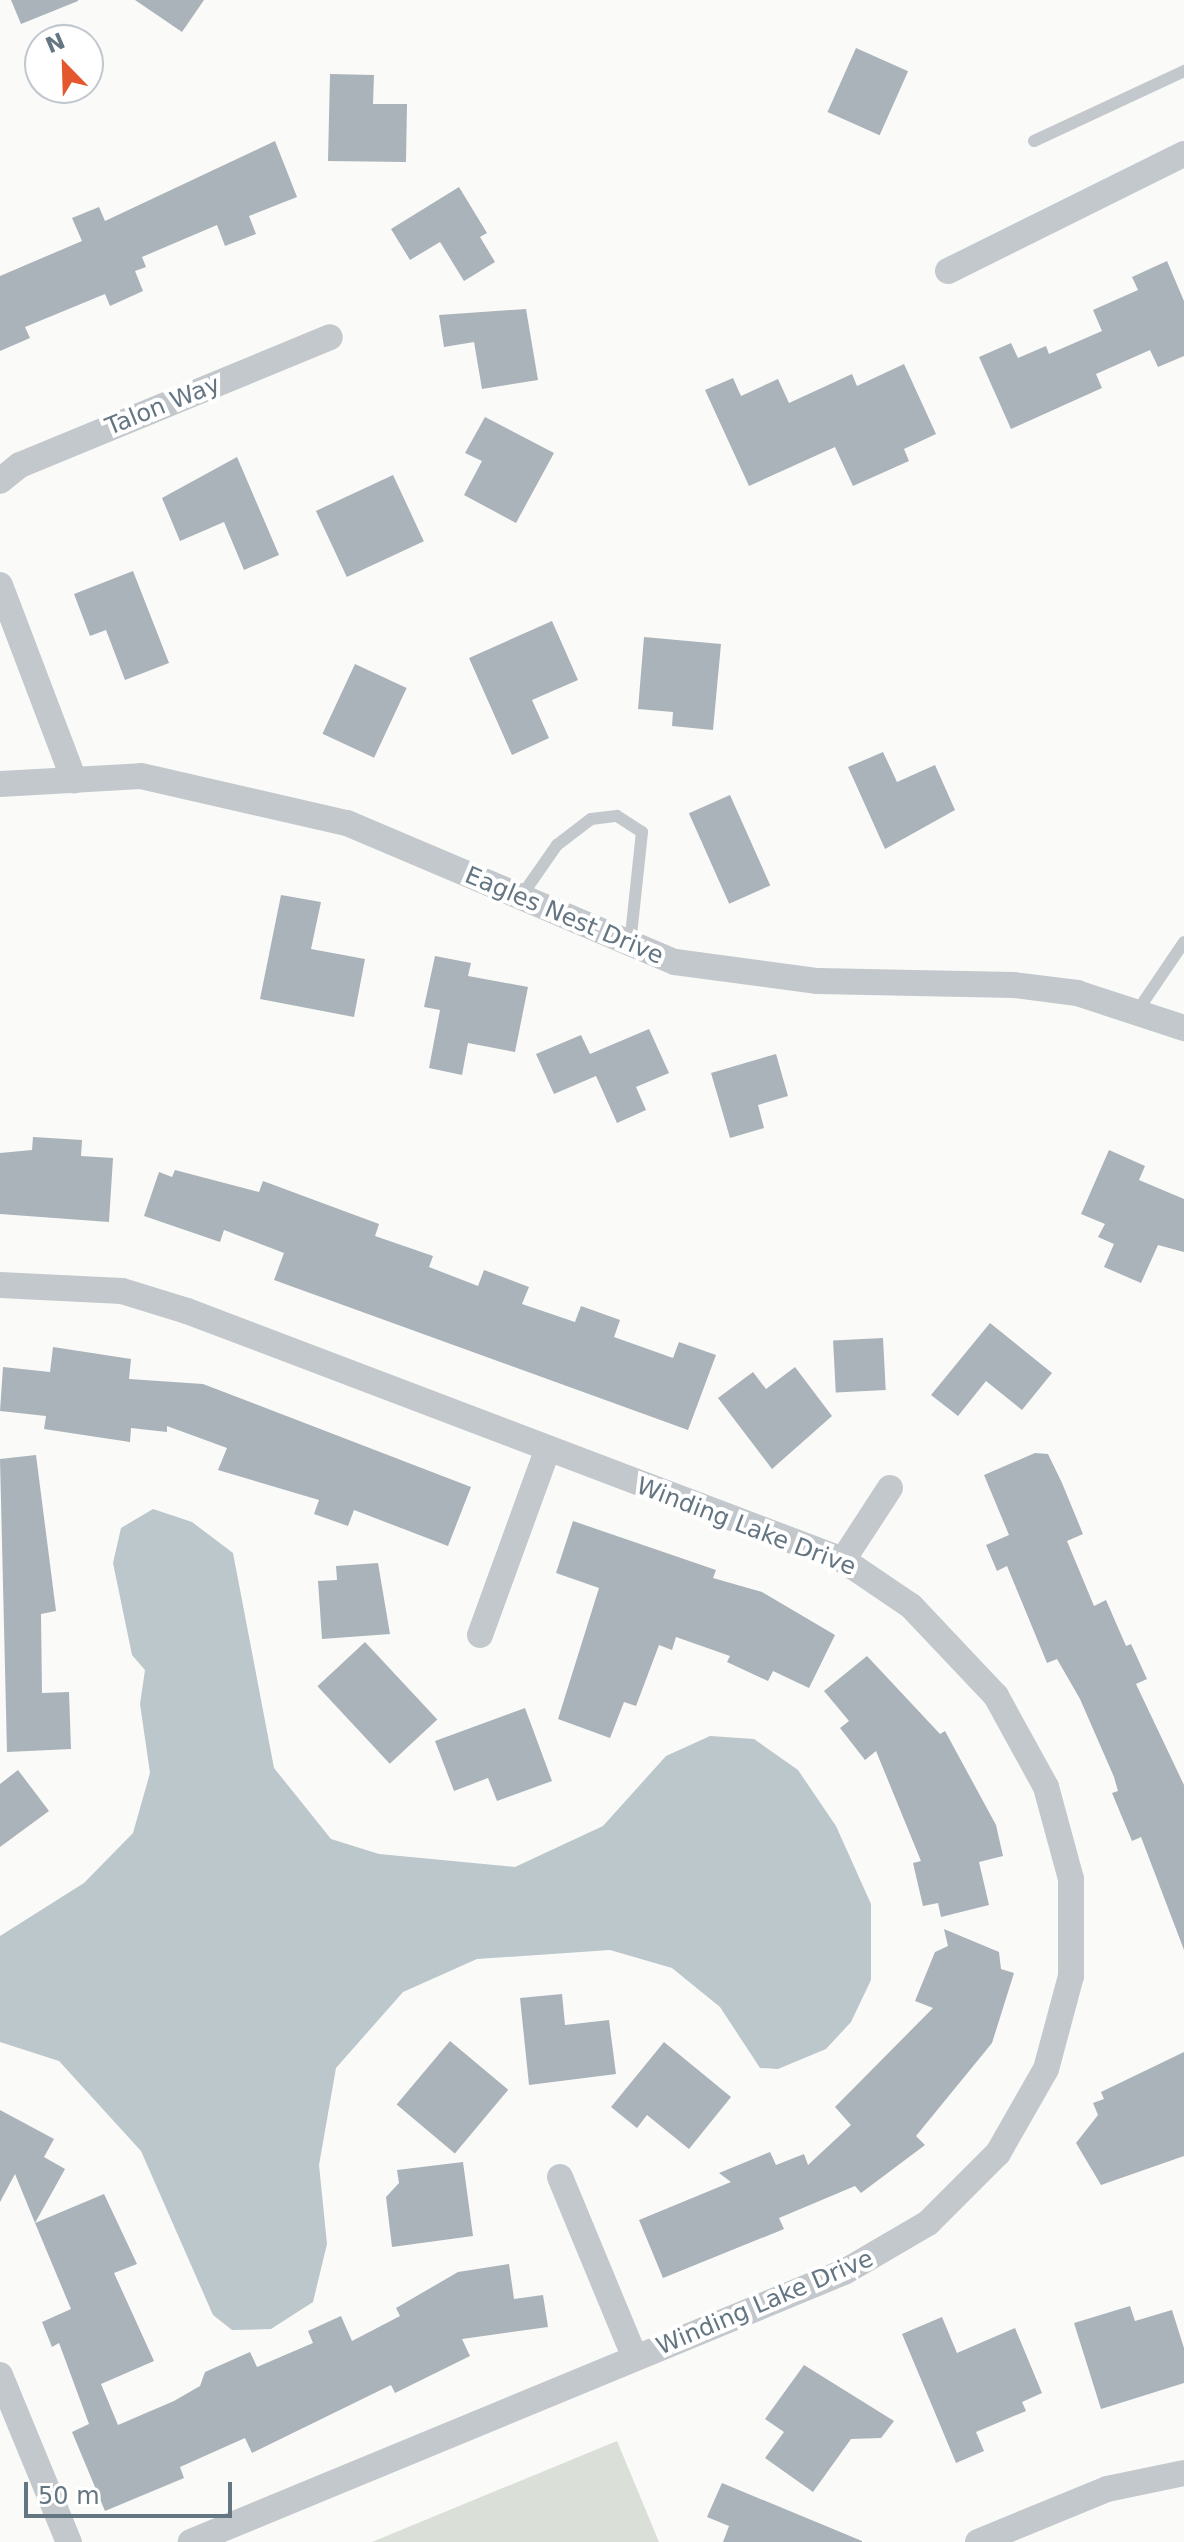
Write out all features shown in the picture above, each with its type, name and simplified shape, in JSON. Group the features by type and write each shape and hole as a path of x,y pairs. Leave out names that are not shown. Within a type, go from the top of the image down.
{"street":[{"path":"948,271 1184,154"},
{"name":"Talon Way","path":"0,481 20,465 330,337"},
{"path":"0,585 74,780"},
{"name":"Eagles Nest Drive","path":"0,784 141,776 347,823 675,962 818,981 1014,985 1138,1010 1184,1028"},
{"name":"Winding Lake Drive","path":"0,1285 122,1291 843,1560 911,1606 956,1648 1034,1762 1071,1879 1072,1952 1062,2022 1011,2133 928,2223 844,2272 191,2542"},
{"path":"480,1635 547,1451"},
{"path":"843,1560 890,1488"},
{"path":"560,2177 635,2358"},
{"path":"0,2375 69,2542"},
{"path":"978,2542 1107,2489 1184,2473"}],"lane":[{"path":"1034,141 1184,71"},
{"path":"520,898 557,845 591,819 617,816 642,832 630,944"},
{"path":"1138,1010 1184,942"}],"shaded area":[{"path":"153,1509 192,1522 233,1553 274,1768 331,1839 379,1854 515,1867 603,1826 666,1756 710,1736 754,1739 798,1770 836,1826 871,1904 871,1980 851,2022 826,2049 778,2069 760,2068 720,2007 672,1968 610,1950 477,1959 403,1992 336,2068 319,2165 327,2244 313,2302 271,2329 232,2330 213,2315 141,2151 59,2061 0,2042 0,1936 84,1883 133,1833 150,1773 140,1704 145,1670 132,1655 113,1563 121,1528"},
{"path":"617,2441 659,2542 372,2542"}],"building":[{"path":"11,0 78,0 78,1 21,24"},
{"path":"135,0 204,0 182,32"},
{"path":"856,48 908,71 880,135 828,112"},
{"path":"330,74 374,75 373,104 407,104 406,162 328,161"},
{"path":"275,141 297,197 249,216 256,234 225,246 217,225 142,257 146,267 135,271 143,291 110,306 105,294 25,327 30,338 0,351 0,276 82,241 72,218 99,207 105,221"},
{"path":"459,187 487,233 480,237 495,262 464,281 440,242 410,260 391,229"},
{"path":"1167,261 1184,301 1184,356 1158,367 1150,350 1096,374 1102,388 1011,429 979,357 1011,343 1018,358 1046,346 1049,354 1102,331 1093,310 1138,290 1132,277"},
{"path":"526,309 538,380 482,389 474,342 444,347 439,315"},
{"path":"904,364 936,434 904,449 909,461 853,486 835,447 749,486 705,390 733,378 741,396 778,379 789,403 852,374 857,386"},
{"path":"485,417 554,453 516,523 464,495 482,461 465,453"},
{"path":"237,457 279,555 244,570 224,522 180,541 162,498"},
{"path":"393,475 424,541 347,577 316,511"},
{"path":"133,571 169,663 125,680 106,630 90,636 74,594"},
{"path":"552,621 578,680 532,700 549,738 512,755 469,658"},
{"path":"644,637 721,644 713,730 672,726 673,712 638,709"},
{"path":"355,664 407,688 374,758 322,734"},
{"path":"883,752 897,782 935,765 955,810 885,849 848,767"},
{"path":"730,795 770,885 729,904 689,813"},
{"path":"281,895 321,902 311,949 365,959 354,1017 260,999"},
{"path":"435,956 471,963 468,976 528,987 515,1052 468,1043 462,1075 429,1068 440,1010 424,1007"},
{"path":"649,1029 669,1073 636,1087 646,1110 617,1123 596,1076 554,1094 536,1054 581,1035 590,1054"},
{"path":"776,1054 788,1096 758,1105 764,1128 730,1138 711,1073"},
{"path":"33,1137 82,1140 81,1156 113,1158 109,1222 0,1214 0,1153 32,1150"},
{"path":"1109,1150 1145,1166 1139,1180 1184,1199 1184,1252 1158,1245 1141,1283 1104,1267 1114,1244 1098,1237 1105,1224 1081,1214"},
{"path":"175,1170 259,1192 263,1181 379,1224 375,1236 433,1256 429,1267 478,1286 484,1270 529,1287 522,1304 575,1322 581,1306 620,1320 614,1337 673,1358 679,1342 716,1355 688,1430 274,1280 284,1253 224,1230 220,1242 144,1216 159,1172 172,1177"},
{"path":"990,1323 1052,1373 1022,1410 986,1381 958,1416 931,1395"},
{"path":"883,1338 886,1390 836,1393 833,1341"},
{"path":"53,1347 131,1359 129,1379 203,1384 471,1487 448,1546 354,1510 348,1526 314,1514 319,1500 218,1470 227,1448 167,1426 167,1432 131,1428 130,1442 44,1429 46,1416 0,1411 3,1367 50,1372"},
{"path":"795,1367 832,1416 772,1469 718,1398 753,1372 766,1389"},
{"path":"1035,1453 1048,1454 1062,1483 1083,1534 1067,1541 1094,1606 1106,1600 1126,1646 1131,1644 1147,1679 1136,1684 1184,1785 1184,1950 1141,1837 1132,1841 1112,1793 1118,1791 1114,1777 1080,1699 1057,1659 1047,1663 1007,1566 997,1571 986,1545 1009,1535 984,1475"},
{"path":"36,1455 56,1611 41,1614 42,1693 69,1692 71,1749 7,1752 0,1459"},
{"path":"573,1521 716,1570 713,1578 762,1592 835,1635 809,1688 773,1671 768,1681 727,1662 730,1656 676,1637 672,1650 659,1645 636,1706 624,1702 610,1738 558,1719 599,1588 556,1573"},
{"path":"378,1563 390,1634 322,1639 318,1581 337,1580 336,1566"},
{"path":"365,1642 437,1720 390,1764 317,1686"},
{"path":"867,1656 940,1734 945,1731 996,1825 1003,1856 979,1862 989,1905 941,1917 938,1903 923,1906 913,1863 921,1861 876,1751 865,1760 840,1728 849,1721 824,1691"},
{"path":"525,1708 552,1781 497,1801 488,1778 454,1791 435,1741"},
{"path":"18,1770 49,1811 0,1847 0,1784"},
{"path":"944,1929 999,1952 1001,1969 1014,1973 992,2043 916,2136 925,2145 861,2193 855,2186 779,2218 784,2229 663,2278 639,2220 731,2182 719,2173 770,2152 776,2165 804,2154 808,2165 851,2125 835,2107 933,2008 915,2001 935,1952 948,1946"},
{"path":"562,1994 565,2025 609,2020 616,2074 529,2085 520,1998"},
{"path":"450,2041 508,2090 455,2153 397,2105"},
{"path":"664,2042 731,2097 689,2149 647,2115 637,2128 611,2107"},
{"path":"1184,2052 1184,2156 1101,2185 1076,2143 1098,2115 1093,2103 1104,2099 1101,2092"},
{"path":"0,2110 54,2139 44,2157 65,2169 35,2223 15,2174 0,2202"},
{"path":"463,2162 473,2236 392,2247 386,2197 399,2183 397,2170"},
{"path":"104,2194 137,2264 114,2273 154,2361 101,2384 118,2425 174,2401 200,2386 205,2372 250,2352 257,2367 313,2343 308,2331 341,2316 352,2341 400,2316 396,2308 458,2272 509,2264 514,2299 543,2295 548,2327 462,2339 470,2356 395,2393 391,2385 252,2453 245,2438 180,2467 184,2478 105,2511 72,2432 89,2424 59,2343 52,2347 42,2322 71,2309 35,2223"},
{"path":"1130,2306 1135,2321 1172,2310 1184,2348 1184,2383 1101,2409 1074,2323"},
{"path":"942,2317 957,2353 1015,2328 1042,2393 1022,2402 1026,2411 976,2432 984,2451 956,2463 902,2334"},
{"path":"804,2365 894,2421 881,2438 851,2439 813,2492 765,2458 784,2432 765,2419"},
{"path":"722,2483 862,2542 723,2542 729,2526 707,2517"}]}
